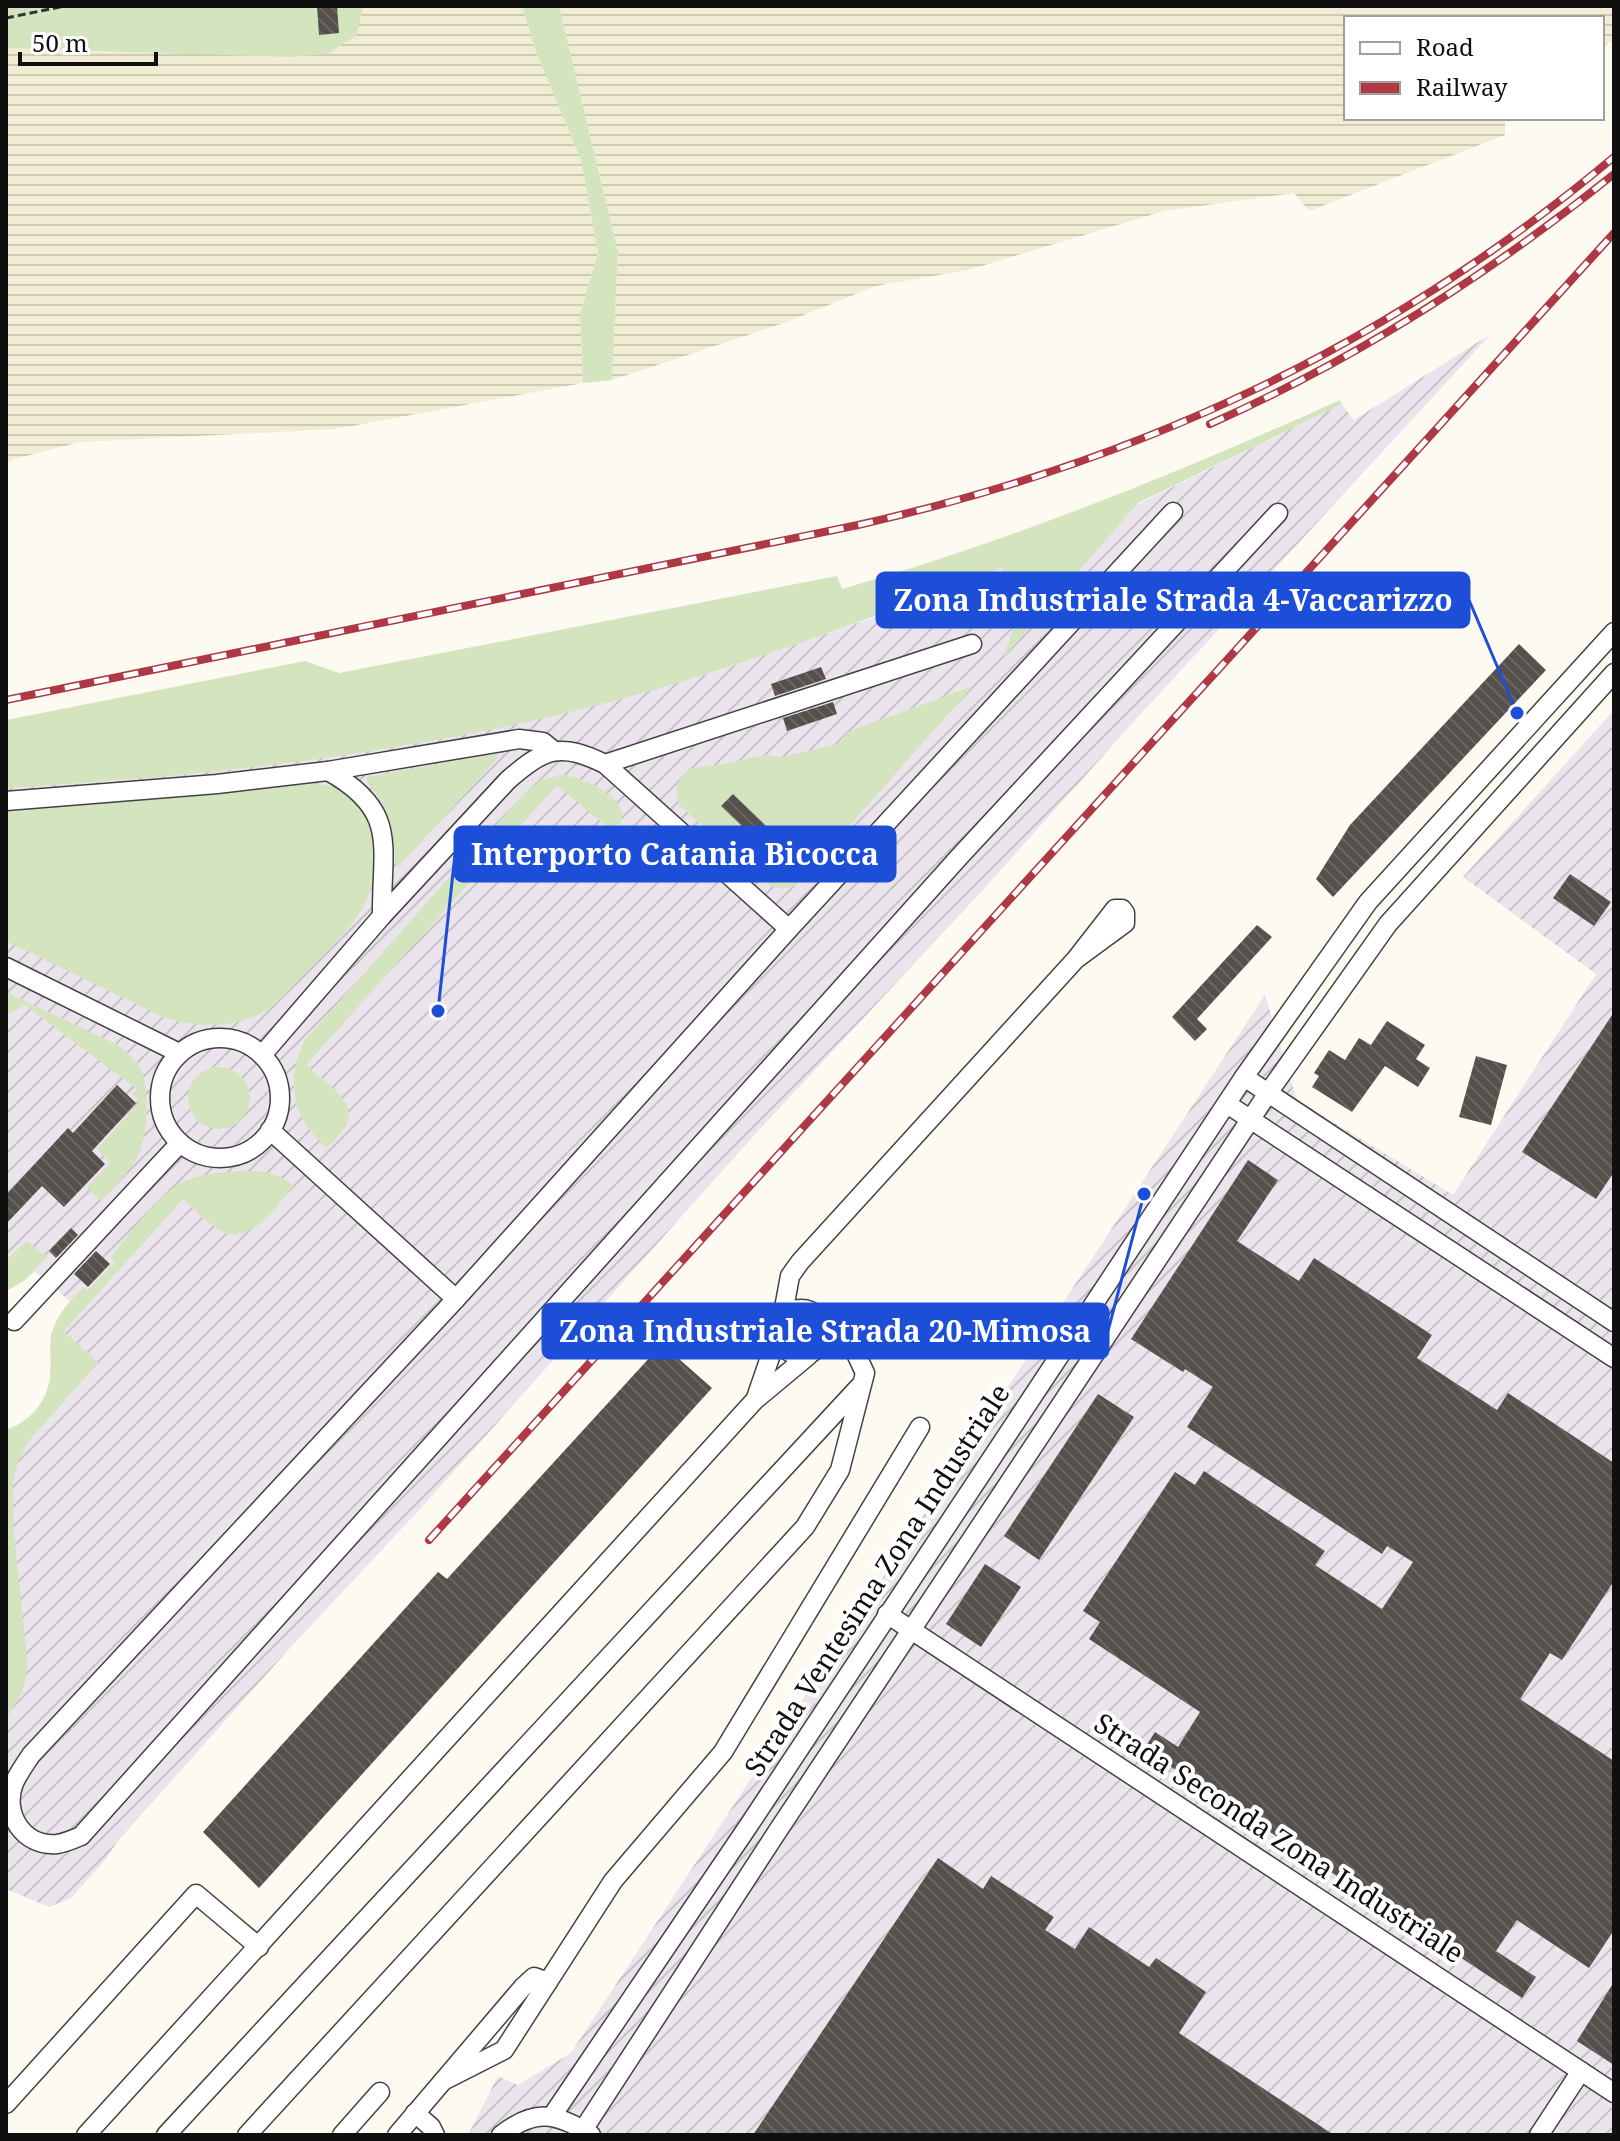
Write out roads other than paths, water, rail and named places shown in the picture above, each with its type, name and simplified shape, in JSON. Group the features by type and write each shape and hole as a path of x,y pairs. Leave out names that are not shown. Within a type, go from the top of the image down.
{"street":[{"path":"1173,512 789,929 456,1299 31,1755 13,1785 10,1812 20,1830 40,1843 59,1844 81,1836 960,856 1278,513"},
{"name":"Strada Ventesima Zona Industriale","path":"552,2116 749,1825 1244,1077 1368,902 1614,632"},
{"path":"605,764 972,644"},
{"name":"Strada Ventesima Zona Industriale","path":"587,2133 779,1829 1268,1093 1388,924 1614,673"},
{"path":"6,801 217,784 328,771 519,739 543,742 554,751"},
{"path":"262,1055 382,916 508,780 531,760 554,751 578,751 605,764 789,929"},
{"path":"328,771 351,784 378,816 385,860 382,916"},
{"path":"1472,788 1495,808"},
{"path":"755,1400 780,1327 790,1276 800,1262 1076,959"},
{"path":"6,967 179,1053"},
{"path":"221,1037 243,1042 262,1055 274,1072 279,1091 278,1111 270,1130 256,1145 238,1155 217,1158 197,1154 180,1143 165,1123 159,1098 164,1074 179,1053 198,1041 221,1037"},
{"path":"1244,1077 1614,1322"},
{"path":"1227,1104 1614,1358"},
{"path":"270,1130 456,1299"},
{"path":"14,1321 180,1143"},
{"path":"1325,1167 1342,1143"},
{"path":"1149,1220 1173,1236"},
{"path":"1471,1264 1487,1239"},
{"path":"86,2135 755,1400 822,1345 825,1329 818,1315 803,1300 799,1286 800,1262"},
{"path":"780,1327 795,1310 811,1311"},
{"path":"780,1327 785,1349 792,1354 809,1355"},
{"path":"247,2135 805,1527 840,1470 865,1373 851,1343 839,1332 825,1329"},
{"path":"1075,1332 1099,1349"},
{"path":"166,2135 861,1385"},
{"path":"443,2081 504,2050 613,1881 723,1752 920,1427"},
{"name":"Strada Seconda Zona Industriale","path":"887,1614 1614,2093"},
{"path":"6,2104 196,1894 259,1947"},
{"path":"397,2135 523,1987 534,1977 548,1982"},
{"path":"1539,2135 1581,2071"},
{"path":"342,2135 380,2092"},
{"path":"415,2113 431,2127 435,2135"},
{"path":"501,2135 519,2121 552,2116 587,2133"}],"railway":[{"path":"6,700 858,525 964,498 1065,467 1164,430 1259,388 1351,339 1441,285 1528,224 1614,157"},
{"path":"1210,424 1317,372 1420,312 1519,246 1614,174"},
{"path":"429,1540 1614,233"}],"place":[{"name":"Zona Industriale Strada 4-Vaccarizzo","path":"1517,713"},
{"name":"Interporto Catania Bicocca","path":"438,1011"},
{"name":"Zona Industriale Strada 20-Mimosa","path":"1144,1194"}]}
